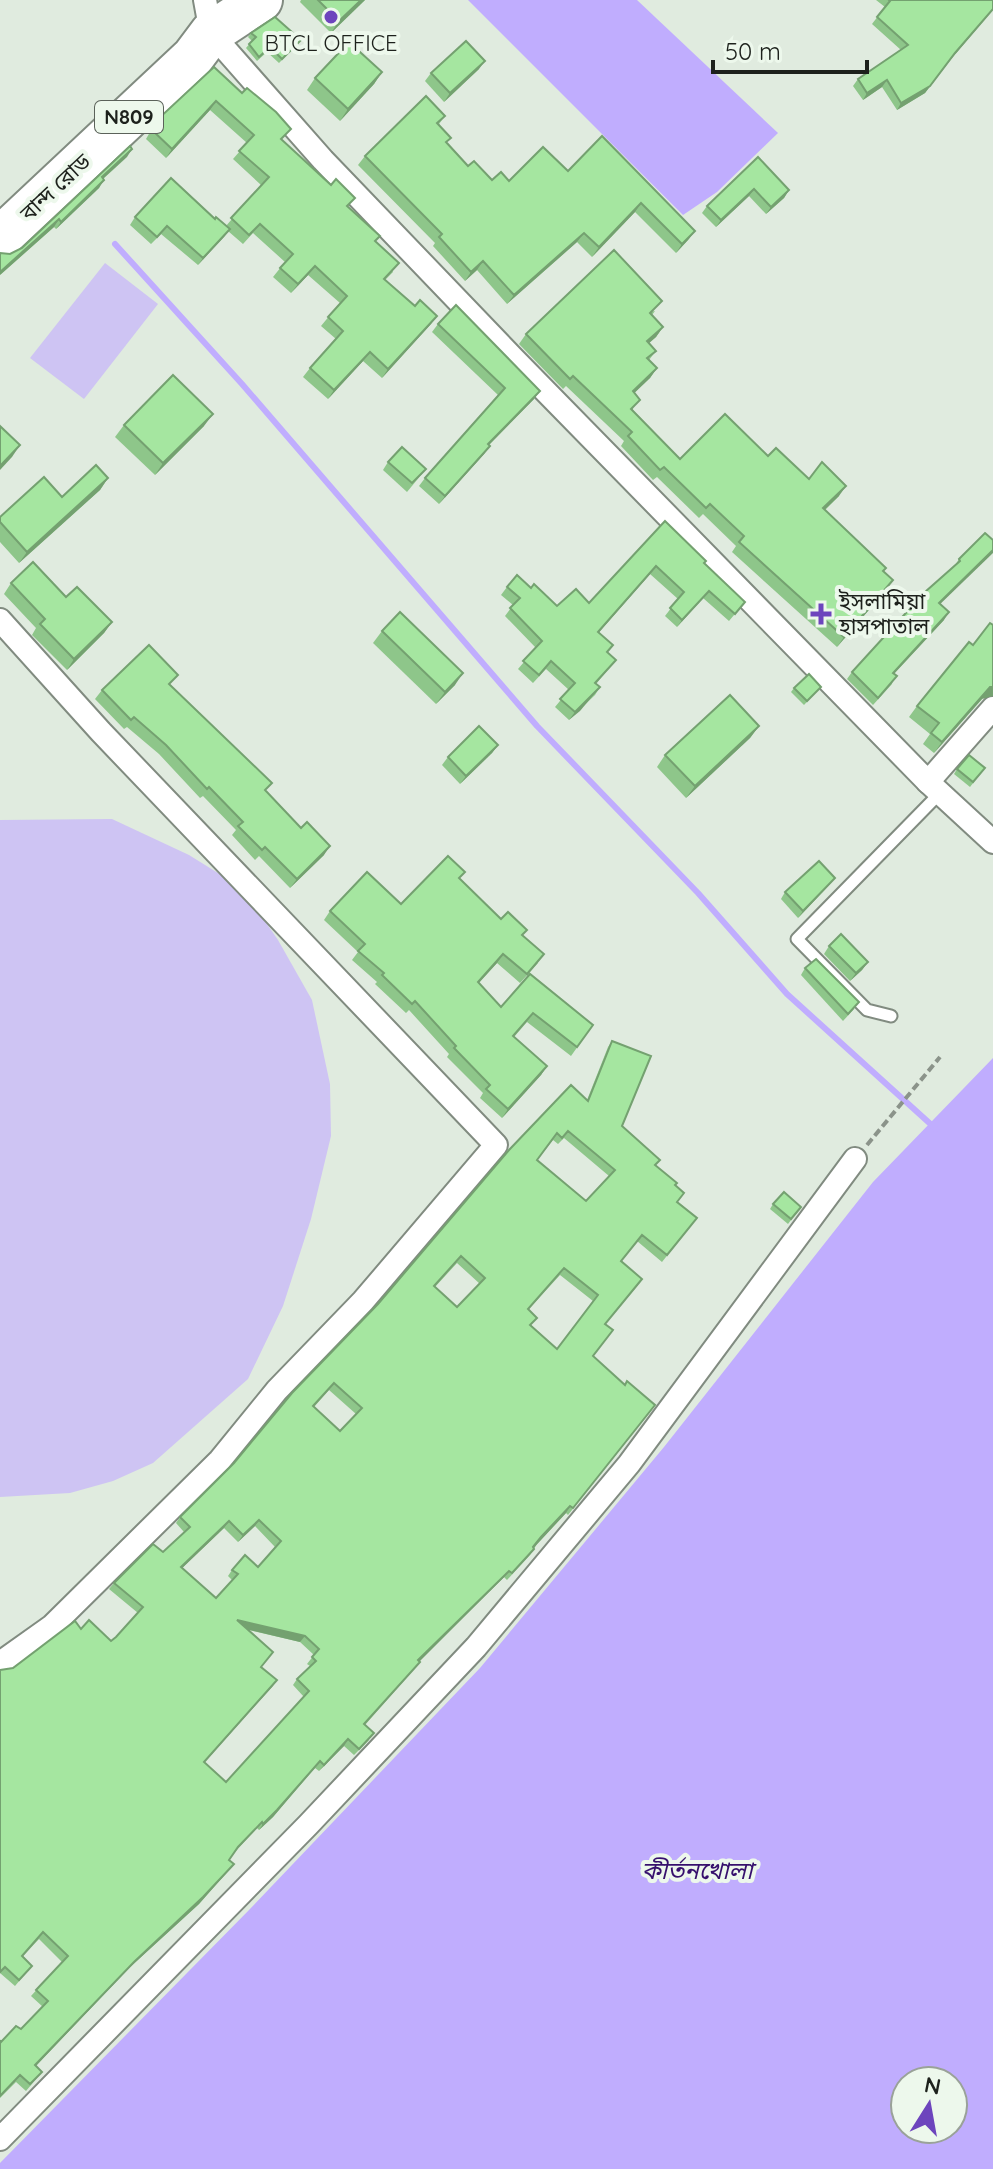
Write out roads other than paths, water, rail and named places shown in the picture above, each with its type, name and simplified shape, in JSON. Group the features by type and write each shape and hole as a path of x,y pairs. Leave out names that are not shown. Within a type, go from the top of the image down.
{"highway":[{"name":"বান্দ রোড","path":"0,214 182,48 208,17 236,0"},
{"name":"বান্দ রোড","path":"208,17 261,0"},
{"name":"বান্দ রোড","path":"0,238 193,57 208,17"}],"street":[{"path":"208,17 323,160 934,787 993,842"},
{"path":"0,620 101,732 496,1145 363,1301 277,1390 220,1460 52,1626 0,1663"},
{"path":"934,787 993,708"},
{"path":"0,2139 308,1825 476,1647 629,1464 855,1159"}],"lane":[{"path":"891,1016 867,1010 797,939 934,787"}],"water":[{"path":"468,0 637,0 778,133 717,192 683,215"},
{"name":"কীর্তনখোলা","path":"993,1058 993,2169 0,2169 0,2163 249,1910 480,1668 664,1447 873,1182"}],"waterway":[{"path":"115,244 242,384 537,726 698,893 787,994 936,1129"}],"place":[{"name":"BTCL OFFICE","path":"331,17"},
{"name":"ইসলামিয়া হাসপাতাল","path":"821,614"}]}
